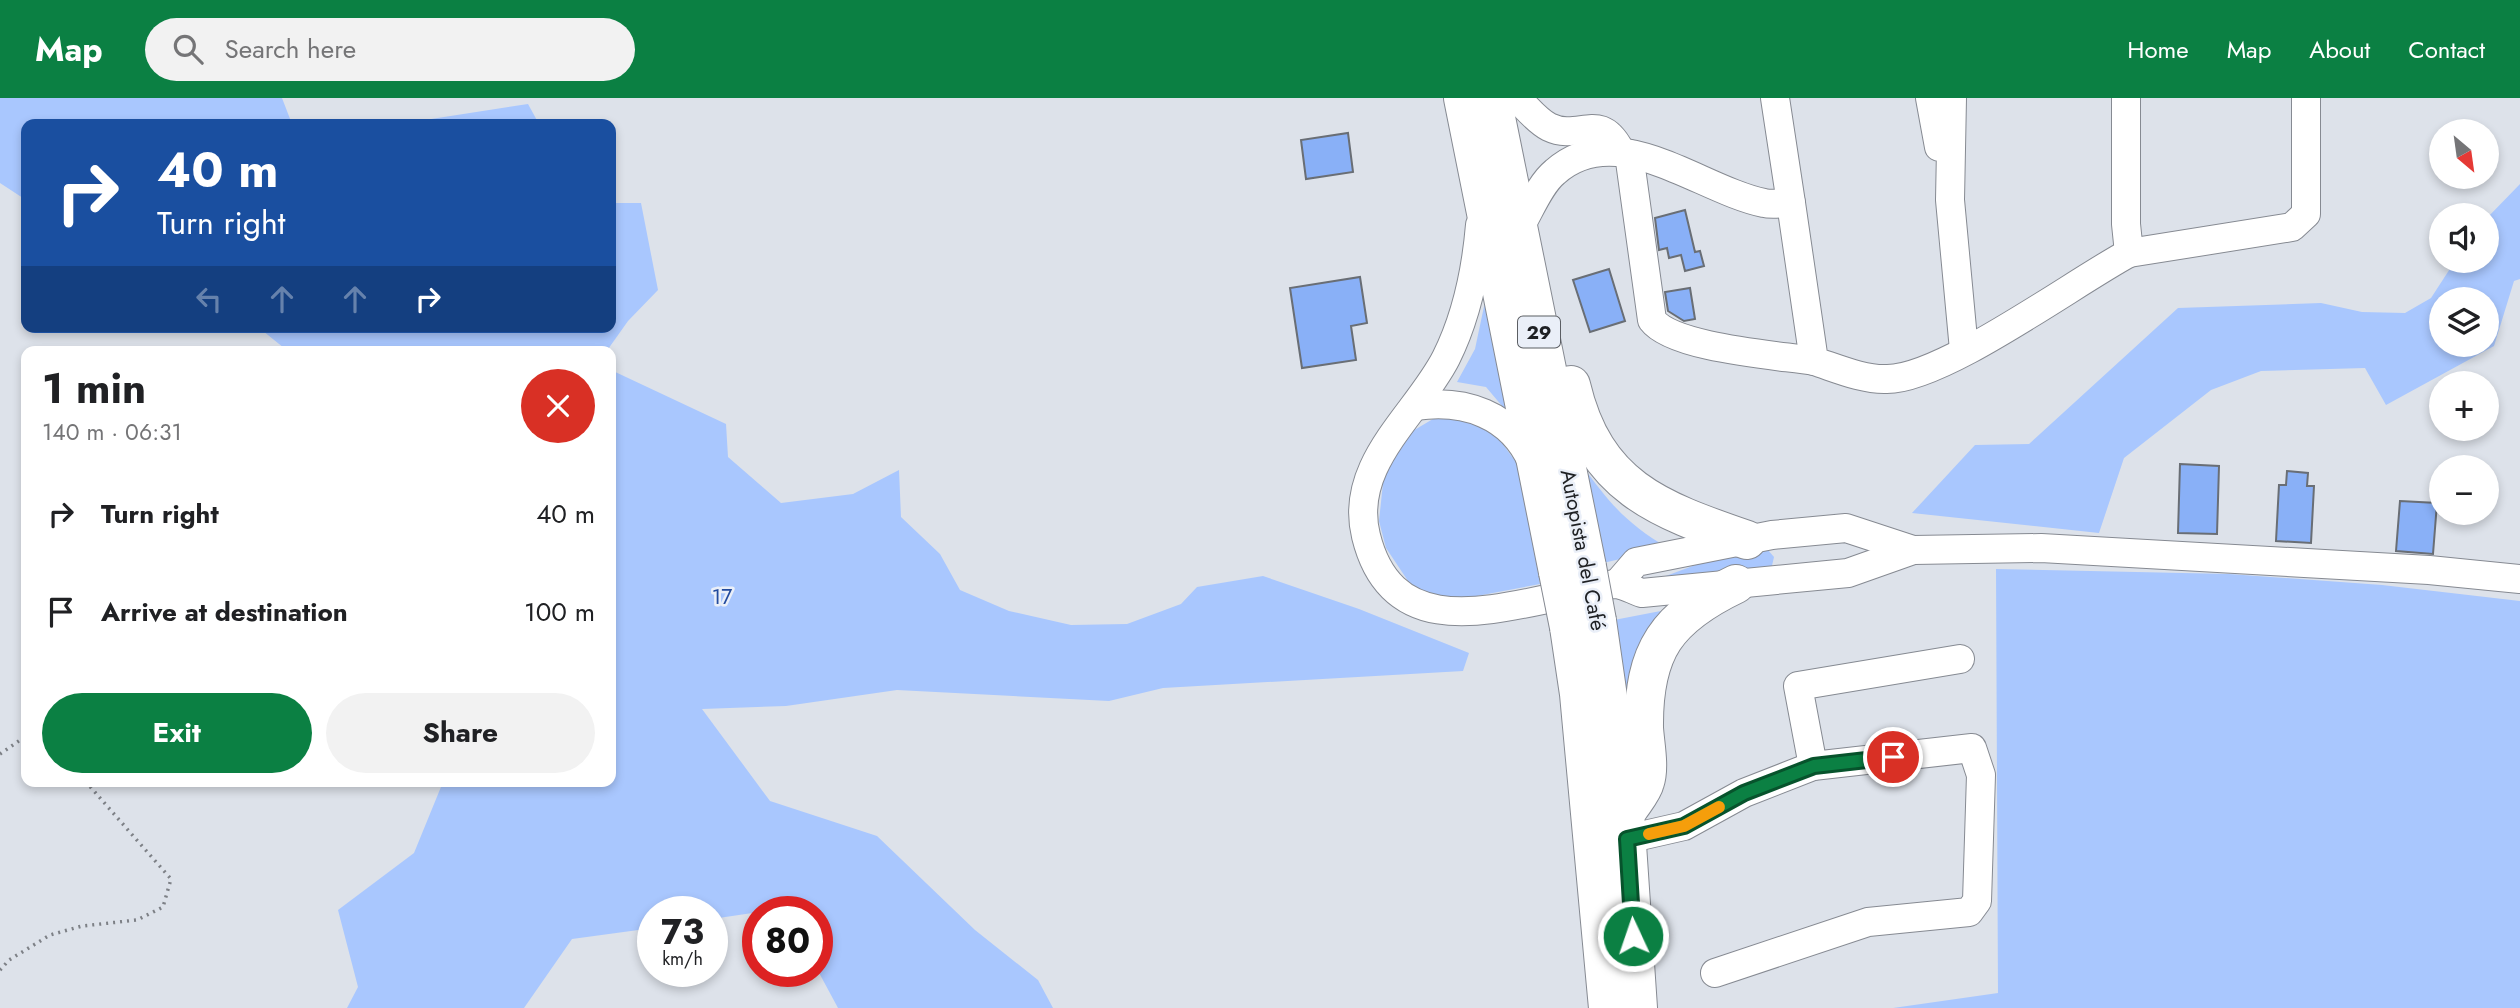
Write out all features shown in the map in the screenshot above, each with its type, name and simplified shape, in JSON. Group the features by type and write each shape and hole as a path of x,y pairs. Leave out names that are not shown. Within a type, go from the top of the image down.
{"highway":[{"name":"Autopista del Café","path":"1463,98 1540,480 1588,574"},
{"name":"Autopista del Café","path":"1492,98 1588,574 1579,694 1608,1008"},
{"path":"1542,344 1567,370 1579,421 1599,454 1619,477 1648,499 1678,515 1759,538"},
{"path":"1626,827 1645,783 1644,708 1647,676 1658,646 1675,622 1700,601 1754,582"},
{"name":"Autopista del Café","path":"1583,624 1626,827 1638,1008"}],"street":[{"path":"1517,98 1550,127 1600,128 1611,134 1624,152 1652,320 1659,330 1680,339 1814,361 1884,380 1910,377 1964,350 2129,253 2292,226 2306,214 2306,98"},
{"path":"1775,98 1814,361"},
{"path":"1930,98 1950,200 1964,350"},
{"path":"1950,200 1952,98"},
{"path":"2126,98 2126,224 2129,253"},
{"path":"1518,230 1552,173 1573,158 1624,152 1683,171 1765,204 1791,203"},
{"path":"1482,202 1476,265 1467,309 1446,359 1416,406 1381,451 1368,478 1363,506 1366,536 1378,565 1395,589 1423,607 1454,614 1488,610 1588,574 1636,562 1759,538 1846,528 1913,550"},
{"path":"1416,406 1443,402 1469,406 1494,417 1514,434 1529,456 1540,480"},
{"path":"1754,582 1783,563 1783,553 1759,538"},
{"path":"1588,574 1642,593 1848,573 1913,550 2041,548 2429,570 2520,579"},
{"path":"1814,766 1798,687 1960,659"},
{"path":"1626,827 1684,826 1744,793 1814,766 1972,748 1981,775 1977,901 1969,912 1868,922 1715,973"}],"path":[{"path":"0,754 21,739"},
{"path":"0,970 9,960 50,935 82,926 137,920 163,907 171,879 90,787"}],"green space":[{"path":"0,98 282,98 290,119 21,119 21,197 0,183"},
{"path":"528,104 536,119 431,119"},
{"path":"2520,184 2520,279 2514,281 2499,330 2499,287 2438,287 2447,273 2499,273 2499,206"},
{"path":"616,203 641,203 658,290 628,321 610,346 282,346 265,333 616,333"},
{"path":"1486,297 1508,413 1486,387 1457,382 1475,349"},
{"path":"2429,299 2429,357 2474,357 2448,371 2429,371 2429,382 2386,405 2365,368 2261,371 2211,390 2124,458 2099,533 1912,513 1975,445 2029,444 2178,308 2321,303 2362,312 2405,313"},
{"name":"17","path":"616,372 726,424 728,457 781,503 853,494 899,470 901,517 940,554 960,590 1009,611 1071,625 1127,624 1181,604 1197,587 1263,576 1359,609 1469,653 1463,671 1163,688 1109,701 897,690 786,706 702,709 770,801 877,836 975,930 1038,980 1053,1008 838,1008 827,987 833,987 833,896 742,896 742,915 728,917 728,896 637,896 637,930 572,939 524,1008 347,1008 358,987 338,910 414,853 441,787 616,787"},
{"path":"1438,416 1471,420 1499,439 1519,466 1540,584 1445,602 1414,590 1386,548 1379,521 1385,464 1411,432"},
{"path":"1582,465 1620,512 1668,548 1603,563"},
{"path":"1760,541 1774,557 1771,570 1655,580"},
{"path":"1996,569 2229,574 2382,585 2520,601 2520,1008 1893,1008 1998,993"},
{"path":"1671,609 1626,705 1614,620"}],"building":[{"path":"1348,133 1353,172 1306,179 1301,140"},
{"path":"1685,210 1695,252 1700,251 1704,266 1685,271 1681,255 1669,258 1667,248 1659,250 1655,218"},
{"path":"1609,269 1625,321 1590,332 1573,280"},
{"path":"1360,277 1367,323 1351,326 1356,360 1302,368 1290,288"},
{"path":"1690,288 1695,319 1684,321 1668,311 1665,292"},
{"path":"2180,464 2219,466 2217,534 2178,533"},
{"path":"2287,471 2308,473 2307,486 2314,486 2311,543 2276,541 2279,485 2286,485"},
{"path":"2400,501 2429,503 2429,525 2435,525 2433,554 2396,551"}],"slow traffic":[{"path":"1649,834 1684,826 1719,807"}],"route":[{"path":"1633,936 1627,839 1684,826 1744,793 1814,766 1893,757"}]}
